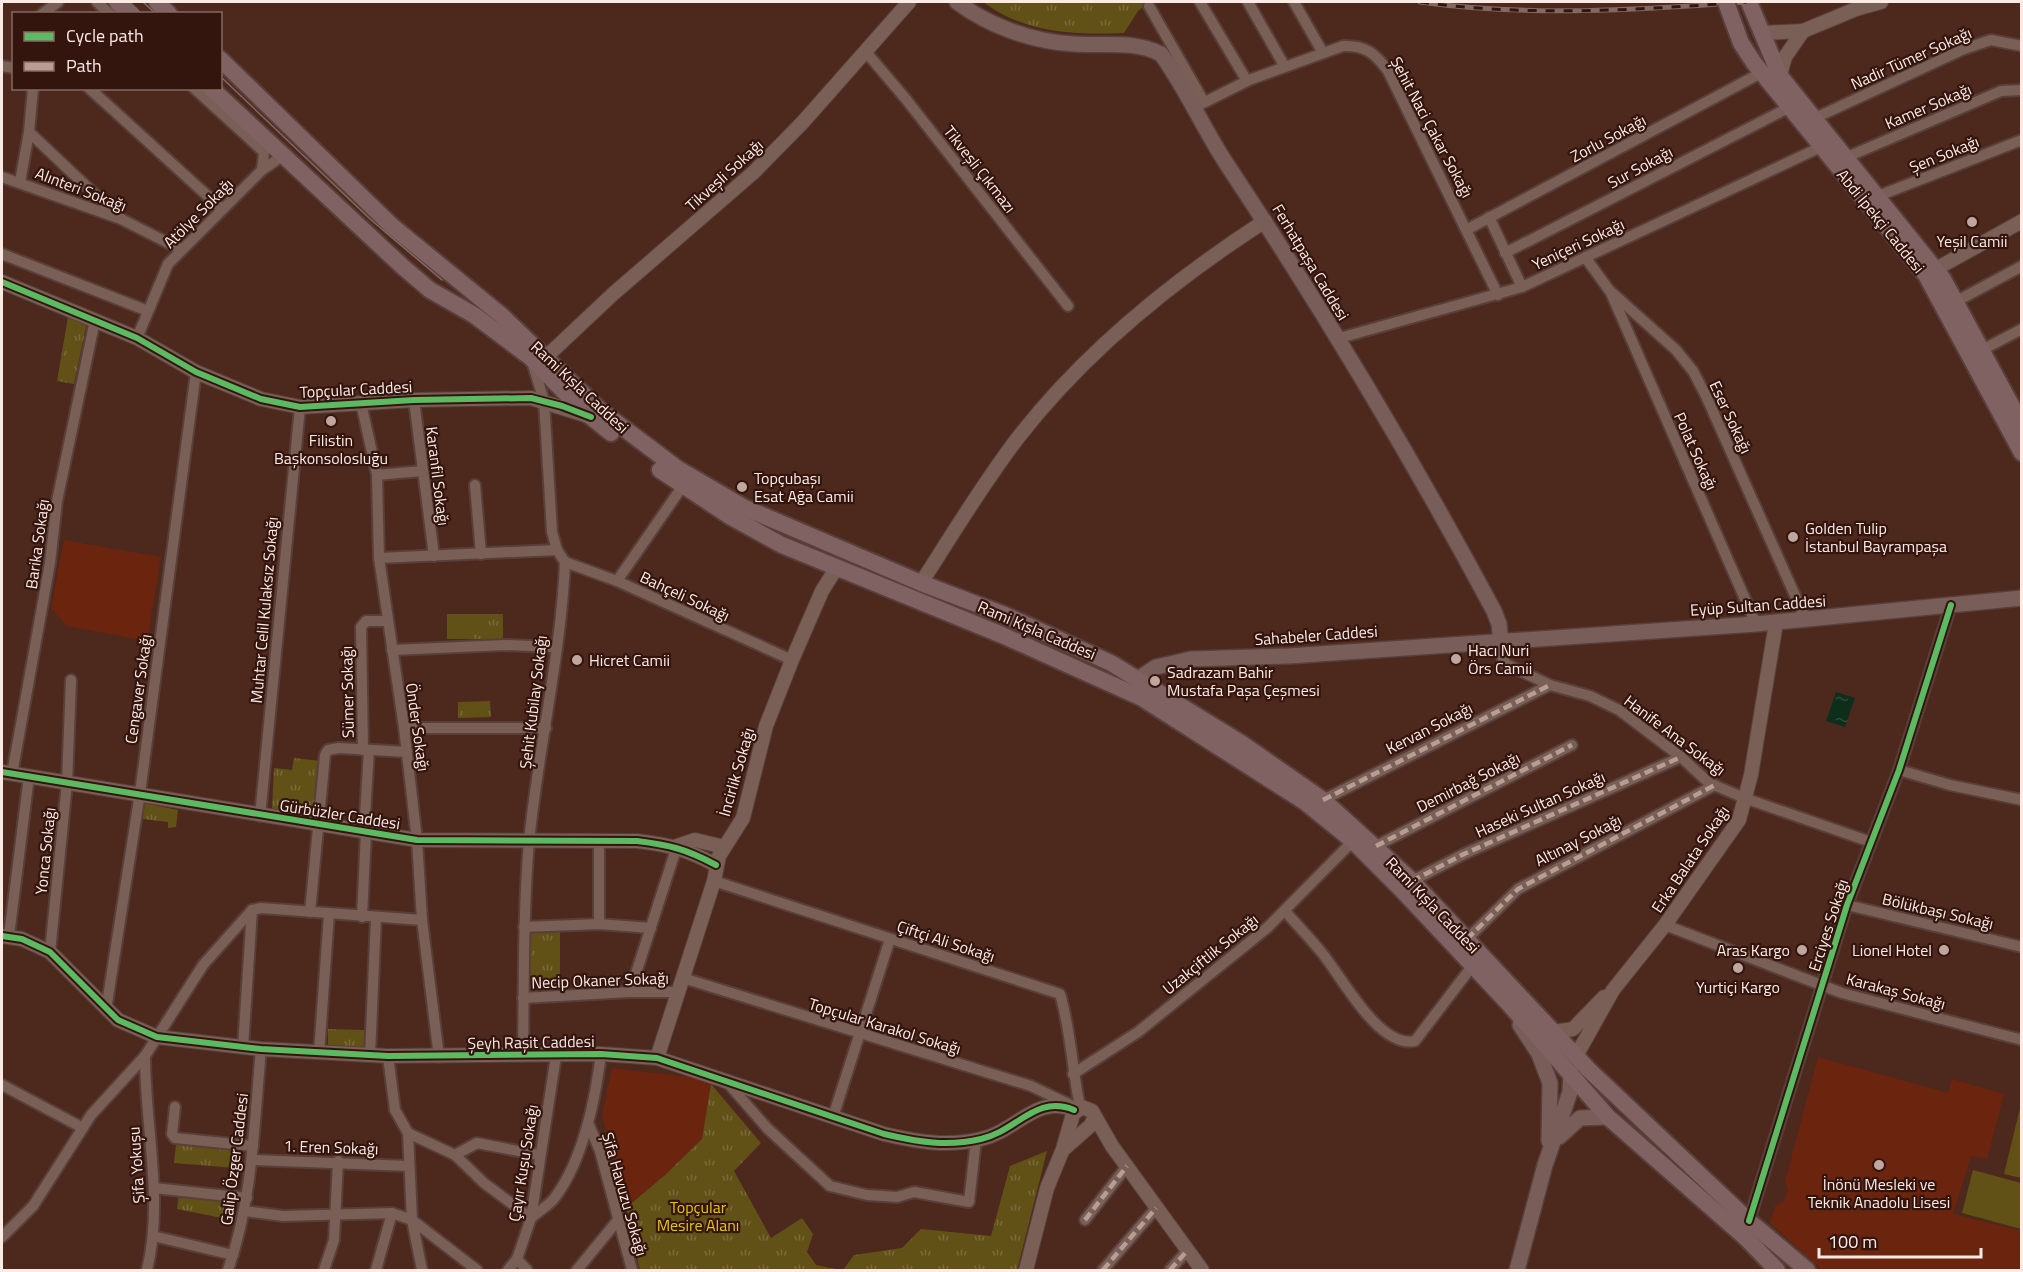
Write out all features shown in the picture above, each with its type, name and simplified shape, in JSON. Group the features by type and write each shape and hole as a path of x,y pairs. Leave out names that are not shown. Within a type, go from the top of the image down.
{"main road":[{"name":"Ferhatpaşa Caddesi","path":"957,2 982,18 1019,33 1059,42 1133,45 1154,50 1165,60 1198,105 1482,590 1499,624 1501,642"},
{"name":"Ferhatpaşa Caddesi","path":"972,2 997,24"},
{"path":"1738,8 1750,30 1762,33"},
{"name":"Abdi İpekçi Caddesi","path":"1738,8 1744,48 1761,73 1821,147 1956,301 1982,350 2016,401 2022,425"},
{"name":"Abdi İpekçi Caddesi","path":"1762,33 1780,76 1878,196 1931,272 2022,453"},
{"name":"Rami Kışla Caddesi","path":"222,61 392,226 474,292 538,357 591,417 682,487 750,529 975,624 1142,698 1305,802 1353,841 1473,965 1608,1117 1747,1229 1806,1270"},
{"name":"Rami Kışla Caddesi","path":"213,90 365,233 430,290 474,315 538,357 601,411 702,485 743,507 921,583 1082,648 1138,679 1241,743 1323,800 1412,880 1576,1056 1747,1229 1777,1270"},
{"path":"837,567 843,560 856,555"},
{"name":"Eyüp Sultan Caddesi","path":"1501,642 1776,623 2021,598"},
{"path":"975,624 980,620 982,606"},
{"name":"Sahabeler Caddesi","path":"1138,679 1156,667 1191,659 1501,642"},
{"path":"1138,679 1142,698"},
{"path":"1509,1004 1539,1054 1550,1083 1552,1100 1548,1138 1551,1146"},
{"path":"1516,1270 1551,1146 1570,1092 1571,1073 1576,1056"},
{"path":"1551,1146 1567,1127 1580,1118 1608,1117"}],"street":[{"path":"45,12 58,2"},
{"name":"Tikveşli Sokağı","path":"538,357 754,172 866,52 909,2"},
{"path":"1200,2 1247,81"},
{"path":"1248,2 1285,67"},
{"path":"1294,2 1323,53"},
{"path":"1762,33 1803,32 1856,9 1881,2"},
{"path":"1149,6 1198,105"},
{"path":"1780,76 1785,57 1803,32"},
{"name":"Nadir Tümer Sokağı","path":"1815,118 1964,49 1991,40 2022,46"},
{"name":"Şehit Naci Çakar Sokağı","path":"1198,105 1247,81 1342,46 1358,45 1379,59 1388,71 1468,229 1498,295"},
{"name":"Tikveşli Çıkmazı","path":"866,52 905,98 1068,306"},
{"name":"Zorlu Sokağı","path":"1468,229 1761,73"},
{"path":"20,182 29,132 33,90"},
{"path":"91,90 222,209"},
{"path":"196,90 264,152 262,170"},
{"name":"Kamer Sokağı","path":"1847,157 2001,91 2022,90"},
{"name":"Sur Sokağı","path":"1505,252 1788,108"},
{"path":"29,132 121,219"},
{"name":"Şen Sokağı","path":"1878,196 2022,140"},
{"name":"Yeniçeri Sokağı","path":"1336,339 1522,287 1821,147"},
{"name":"Atölye Sokağı","path":"137,338 168,264 180,249 262,170 284,155"},
{"name":"Alınteri Sokağı","path":"2,177 121,219 180,249"},
{"path":"1489,217 1522,287"},
{"path":"921,583 1016,441 1112,336 1188,273 1265,221"},
{"path":"1931,272 2022,221"},
{"path":"2,254 148,311"},
{"name":"Eser Sokağı","path":"1585,257 1609,290 1676,350 1693,371 1806,620"},
{"path":"1956,301 2022,266"},
{"name":"Topçular Caddesi","path":"2,282 137,338 195,372 243,394 300,407 414,400 531,398 591,417"},
{"name":"Polat Sokağı","path":"1609,290 1756,624"},
{"name":"Barika Sokağı","path":"7,773 50,563 57,501 95,320"},
{"path":"1982,350 2022,328"},
{"path":"538,357 544,401 550,512 557,550 565,562"},
{"name":"Cengaver Sokağı","path":"106,1010 140,793 195,372"},
{"name":"Karanfil Sokağı","path":"414,400 434,556"},
{"name":"Önder Sokağı","path":"362,403 377,475 379,558 407,752 417,840 422,920 439,1057"},
{"name":"Muhtar Celil Kulaksız Sokağı","path":"260,816 300,407"},
{"path":"377,475 422,471"},
{"path":"475,484 481,554"},
{"path":"618,581 682,487"},
{"path":"379,558 557,550"},
{"name":"Bahçeli Sokağı","path":"565,562 577,564 618,581 792,660"},
{"name":"Şehit Kubilay Sokağı","path":"523,1056 524,927 530,840 546,728 565,562"},
{"name":"İncirlik Sokağı","path":"657,1058 714,881 716,865 724,847 743,818 766,726 822,591 837,567"},
{"name":"Erciyes Sokağı","path":"1747,1229 1847,905 1899,770 1951,605"},
{"name":"Sümer Sokağı","path":"362,917 366,750 361,627 366,621 387,621"},
{"name":"Erka Balata Sokağı","path":"1553,1032 1573,1029 1613,990 1665,925 1734,829 1746,799 1776,623"},
{"name":"Hanife Ana Sokağı","path":"1501,642 1502,657 1506,664 1550,685 1590,696 1619,710 1681,757 1704,779 1746,799 1871,842"},
{"path":"392,650 505,645 555,647"},
{"name":"Yonca Sokağı","path":"50,952 67,783 71,680"},
{"name":"Kervan Sokağı","path":"1323,800 1550,685"},
{"path":"404,728 546,728"},
{"name":"Demirbağ Sokağı","path":"1376,846 1572,744"},
{"path":"310,912 325,754 332,749 407,752"},
{"name":"Haseki Sultan Sokağı","path":"1412,880 1464,854 1681,757"},
{"path":"1899,770 1950,785 2022,800"},
{"name":"Gürbüzler Caddesi","path":"7,773 417,840 599,840 637,841 677,846"},
{"path":"5,936 29,776"},
{"name":"Altınay Sokağı","path":"1467,939 1518,889 1716,785"},
{"path":"599,840 599,924"},
{"path":"677,846 695,840 724,847"},
{"name":"Uzakçiftlik Sokağı","path":"1073,1074 1138,1032 1285,911 1353,841"},
{"path":"677,846 716,865"},
{"path":"630,992 677,846"},
{"name":"Çiftçi Ali Sokağı","path":"714,881 1060,994 1069,1023 1076,1111"},
{"name":"Bölükbaşı Sokağı","path":"1847,905 2022,946"},
{"path":"5,1235 33,1206 82,1128 145,1056 203,965 252,910 261,908 422,920"},
{"path":"243,1047 252,910"},
{"path":"1285,911 1322,953 1347,986 1354,1001 1389,1035 1404,1043 1415,1041 1473,965"},
{"path":"319,1053 329,914"},
{"path":"370,1055 376,918"},
{"path":"524,927 599,924 651,928"},
{"name":"Karakaş Sokağı","path":"1665,925 1823,986 2022,1040"},
{"name":"Şeyh Raşit Caddesi","path":"5,936 50,952 118,1020 157,1038 261,1049 388,1056 601,1054 657,1058 833,1117 921,1142 945,1144 993,1136 1044,1106 1054,1104 1076,1111"},
{"path":"833,1117 890,939"},
{"name":"Topçular Karakol Sokağı","path":"683,978 858,1035 1031,1086 1054,1095 1076,1111"},
{"name":"Erka Balata Sokağı","path":"1576,1056 1613,990"},
{"name":"Necip Okaner Sokağı","path":"523,998 630,992 678,992"},
{"name":"Galip Özger Caddesi","path":"228,1270 247,1198 261,1049"},
{"path":"408,1132 455,1155 484,1183 531,1218 552,1200 565,1180 589,1125 601,1054"},
{"name":"Şifa Yokuşu","path":"145,1056 154,1188 153,1236 147,1270"},
{"path":"388,1056 395,1110 408,1132 412,1220 422,1270"},
{"name":"Çayır Kuşu Sokağı","path":"508,1270 517,1259 531,1218 556,1056"},
{"path":"727,1081 767,1128 810,1170 830,1186 843,1191 897,1197 914,1192 969,1202 975,1140"},
{"path":"2,1085 82,1128"},
{"path":"175,1107 172,1134 175,1138 253,1146"},
{"path":"1063,1149 1088,1125 1089,1109 1076,1111"},
{"path":"1076,1111 1075,1124 1088,1125 1112,1146 1186,1252 1202,1270"},
{"path":"1026,1270 1047,1188 1076,1111"},
{"name":"Şifa Havuzu Sokağı","path":"589,1125 600,1151 632,1270"},
{"path":"455,1155 477,1143 539,1155"},
{"name":"1. Eren Sokağı","path":"252,1160 338,1161 409,1166"},
{"path":"324,1270 334,1240 338,1161"},
{"path":"1085,1220 1127,1166"},
{"path":"154,1188 247,1198"},
{"path":"1103,1270 1156,1208"},
{"path":"245,1211 283,1216 392,1213 412,1220 477,1270"},
{"path":"376,1270 392,1213"},
{"path":"577,1270 618,1220"},
{"path":"2,1222 5,1235"},
{"path":"153,1236 233,1255"},
{"path":"1170,1270 1186,1252"},
{"path":"517,1259 527,1270"}],"shaded area":[{"path":"64,540 161,557 147,641 67,626 51,608"},
{"name":"İnönü Mesleki ve Teknik Anadolu Lisesi","path":"1818,1057 1948,1093 1952,1079 2004,1094 1987,1159 1971,1156 1953,1214 2021,1231 2021,1270 1822,1270 1770,1223 1775,1206 1783,1202 1788,1190 1785,1182"},
{"path":"612,1068 698,1078 711,1084 702,1139 626,1208 602,1115"}],"green space":[{"path":"983,2 1149,2 1138,11 1124,33 1106,34 1050,30 1033,26 1015,20"},
{"path":"68,317 87,322 74,384 57,381"},
{"path":"447,614 503,614 503,639 447,639"},
{"path":"447,614 473,614 474,639 447,639"},
{"path":"490,701 491,717 458,718 458,702"},
{"path":"294,758 320,761 314,816 272,809 274,768 292,770"},
{"path":"144,803 178,810 176,827 168,828 168,822 143,819 140,826"},
{"path":"560,932 560,987 529,988 531,933"},
{"path":"328,1029 364,1030 364,1047 328,1046"},
{"name":"Topçular Mesire Alanı","path":"711,1084 761,1143 734,1171 771,1238 802,1218 813,1234 807,1252 816,1265 840,1270 640,1270 626,1208 702,1139"},
{"path":"2021,1104 2021,1178 2004,1174"},
{"path":"176,1144 235,1150 235,1168 174,1163"},
{"path":"1047,1151 1017,1270 843,1270 854,1255 902,1248 921,1229 991,1236 1010,1166"},
{"path":"1973,1170 2021,1183 2021,1229 1962,1213"},
{"path":"179,1195 230,1202 227,1219 177,1209"}],"water":[{"path":"1836,692 1855,698 1845,727 1826,721"}],"tram line":[{"path":"129,2 140,12"},
{"path":"143,2 154,12"},
{"path":"222,78 370,219 442,280"}],"railway":[{"path":"1420,2 1461,7 1543,11 1747,2"}],"marked path":[{"path":"1323,800 1550,685"},
{"path":"1376,846 1572,745"},
{"path":"1412,881 1464,854 1681,757"},
{"path":"1467,939 1518,889 1715,785"},
{"path":"1085,1220 1127,1166"},
{"path":"1103,1270 1156,1208"},
{"path":"1170,1270 1186,1252"}],"cycle path":[{"path":"2,282 137,338 196,372 261,399 300,407 414,400 531,398 591,417"},
{"path":"1749,1221 1847,905 1899,770 1951,605"},
{"path":"2,772 417,840 637,841 678,848 716,865"},
{"path":"2,936 22,939 50,952 118,1020 157,1037 261,1049 388,1056 601,1054 657,1058 884,1134 933,1142 956,1143 981,1139 994,1135 1037,1110 1048,1107 1061,1106 1074,1110"}],"place":[{"name":"Yeşil Camii","path":"1972,222"},
{"name":"Filistin Başkonsolosluğu","path":"331,421"},
{"name":"Topçubaşı Esat Ağa Camii","path":"742,487"},
{"name":"Golden Tulip İstanbul Bayrampaşa","path":"1793,537"},
{"name":"Hacı Nuri Örs Camii","path":"1456,659"},
{"name":"Hicret Camii","path":"577,660"},
{"name":"Sadrazam Bahir Mustafa Paşa Çeşmesi","path":"1155,681"},
{"name":"Aras Kargo","path":"1802,950"},
{"name":"Lionel Hotel","path":"1944,950"},
{"name":"Yurtiçi Kargo","path":"1738,968"},
{"name":"İnönü Mesleki ve Teknik Anadolu Lisesi","path":"1879,1165"}]}
